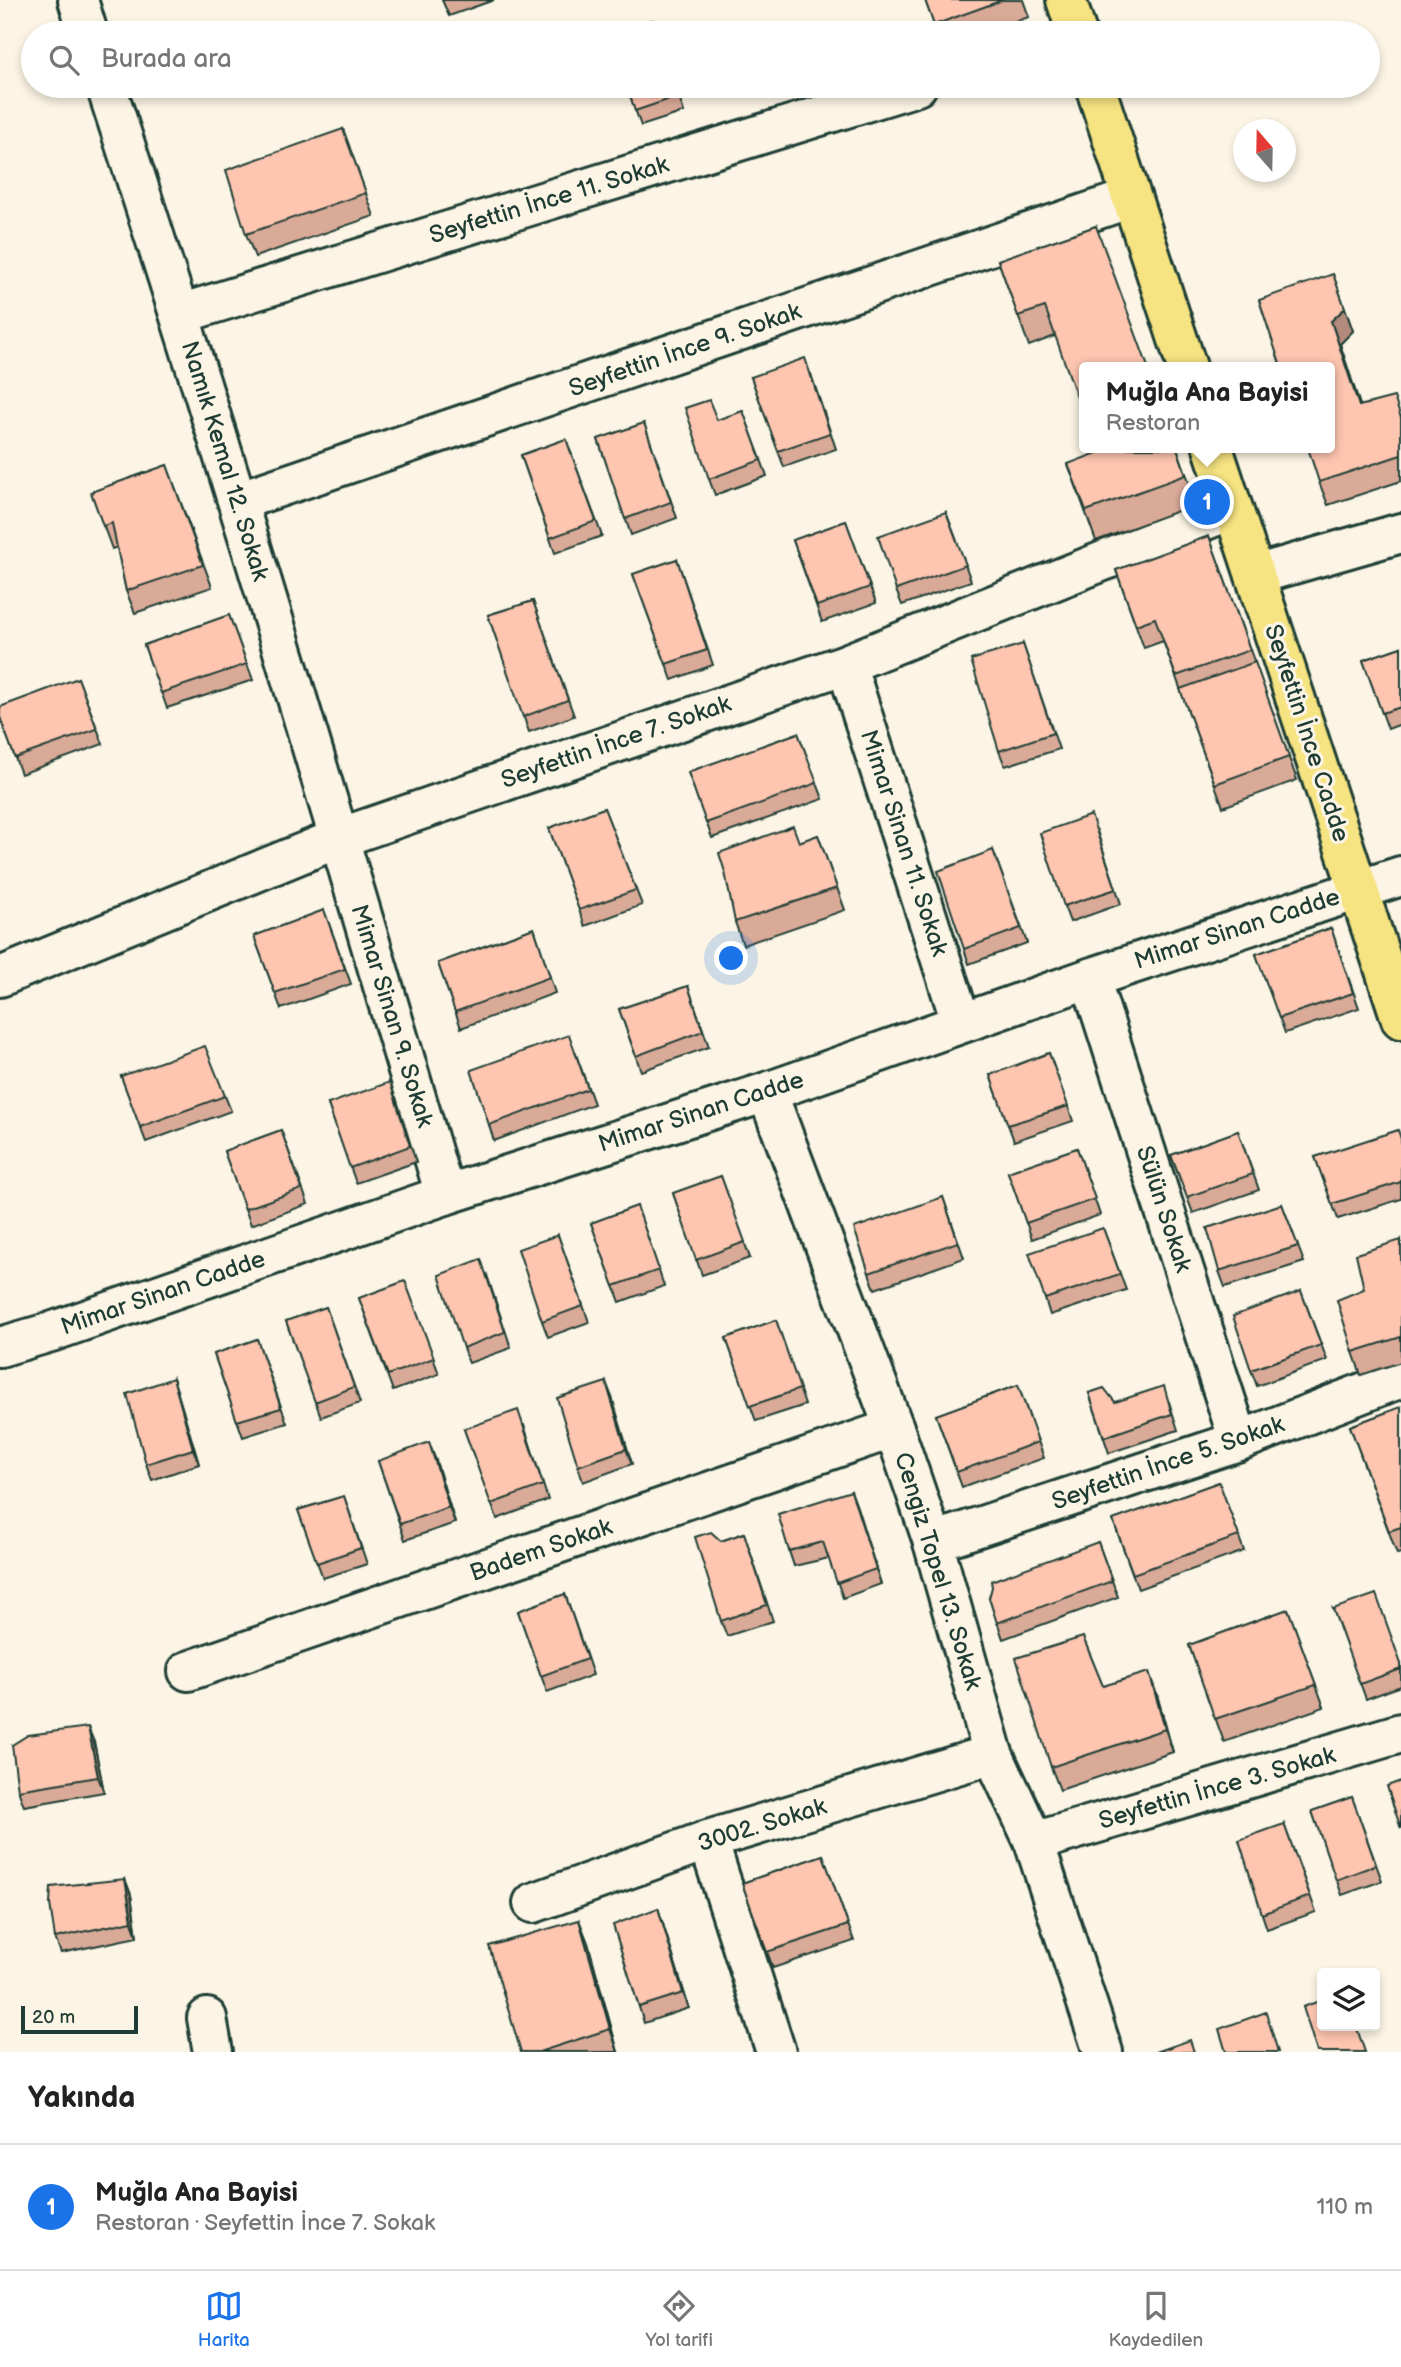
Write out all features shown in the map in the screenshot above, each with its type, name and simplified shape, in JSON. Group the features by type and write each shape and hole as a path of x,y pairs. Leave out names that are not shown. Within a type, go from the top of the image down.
{"main road":[{"path":"1066,0 1073,21"},
{"path":"1099,98 1185,362"},
{"name":"Seyfettin İnce Cadde","path":"1215,453 1401,1019"}],"street":[{"path":"78,0 84,21"},
{"name":"Namık Kemal 12. Sokak","path":"110,98 238,501 339,838"},
{"name":"Seyfettin İnce 11. Sokak","path":"180,314 878,98"},
{"name":"Seyfettin İnce 9. Sokak","path":"238,501 1131,198"},
{"name":"Seyfettin İnce 7. Sokak","path":"0,977 339,838 846,664 1234,509"},
{"path":"1255,575 1401,533"},
{"name":"Mimar Sinan 11. Sokak","path":"846,664 961,1022"},
{"name":"Mimar Sinan 9. Sokak","path":"339,838 446,1195"},
{"name":"Mimar Sinan Cadde","path":"0,1347 446,1195 767,1092 1090,978 1401,876"},
{"name":"Sülün Sokak","path":"1090,978 1239,1441"},
{"name":"Cengiz Topel 13. Sokak","path":"767,1092 894,1428 933,1542 993,1754 1034,1842 1103,2052"},
{"name":"Seyfettin İnce 5. Sokak","path":"933,1542 1239,1441 1401,1378"},
{"name":"Badem Sokak","path":"188,1671 894,1428"},
{"name":"Seyfettin İnce 3. Sokak","path":"1034,1842 1401,1734"},
{"name":"3002. Sokak","path":"533,1903 708,1840 993,1754"},
{"path":"708,1840 776,2052"}],"building":[{"path":"925,0 1003,0 945,21 933,21"},
{"path":"631,98 673,98 635,111"},
{"path":"343,129 366,193 246,234 226,170"},
{"path":"1096,226 1146,362 1079,362 1079,403 1045,307 1018,316 998,260"},
{"path":"1333,274 1345,308 1331,321 1359,406 1394,397 1401,418 1401,455 1319,482 1310,453 1335,453 1335,362 1279,362 1259,300"},
{"path":"805,358 830,433 778,451 751,377"},
{"path":"709,400 717,420 743,411 761,460 709,479 685,408"},
{"path":"644,423 671,502 625,519 598,439"},
{"path":"566,439 596,521 550,538 521,455"},
{"path":"1097,453 1179,453 1186,475 1086,511 1068,464"},
{"path":"167,465 203,565 126,591 112,523 103,526 91,492"},
{"path":"946,512 966,565 896,590 878,536"},
{"path":"846,521 870,587 817,606 793,540"},
{"path":"1209,536 1250,650 1176,676 1155,618 1136,625 1116,570"},
{"path":"677,559 707,650 666,664 633,574"},
{"path":"533,601 568,700 523,717 488,615"},
{"path":"229,615 247,664 161,693 144,645"},
{"path":"1023,644 1053,733 999,751 971,660"},
{"path":"1401,647 1401,707 1382,713 1363,660"},
{"path":"1255,662 1289,757 1215,784 1180,689"},
{"path":"78,678 97,729 15,758 0,717 0,707"},
{"path":"798,733 817,783 706,823 688,772"},
{"path":"604,808 636,890 579,910 549,828"},
{"path":"1091,815 1116,889 1064,906 1040,833"},
{"path":"793,826 799,842 818,835 837,888 735,922 719,853"},
{"path":"993,850 1021,928 964,949 938,871"},
{"path":"324,910 345,969 275,993 254,936"},
{"path":"534,928 550,977 455,1012 438,963"},
{"path":"1331,928 1353,993 1279,1018 1256,954"},
{"path":"688,986 703,1031 636,1056 619,1009"},
{"path":"569,1035 588,1089 489,1125 471,1070"},
{"path":"205,1046 225,1096 140,1127 121,1076"},
{"path":"1049,1053 1068,1106 1008,1125 990,1075"},
{"path":"390,1082 410,1146 350,1168 328,1104"},
{"path":"281,1130 302,1189 245,1209 224,1151"},
{"path":"1398,1130 1401,1139 1401,1182 1332,1204 1315,1157"},
{"path":"1238,1131 1253,1174 1187,1197 1171,1155"},
{"path":"1077,1148 1095,1199 1026,1223 1008,1172"},
{"path":"721,1176 745,1242 696,1260 673,1193"},
{"path":"943,1197 958,1242 869,1273 854,1228"},
{"path":"1282,1204 1298,1246 1219,1271 1207,1228"},
{"path":"637,1206 659,1270 614,1286 591,1223"},
{"path":"1103,1228 1120,1274 1045,1299 1029,1253"},
{"path":"558,1235 583,1306 542,1321 518,1249"},
{"path":"1401,1240 1401,1337 1353,1352 1337,1300 1364,1289 1356,1254"},
{"path":"481,1259 505,1332 463,1348 439,1275"},
{"path":"405,1281 434,1358 388,1375 359,1298"},
{"path":"1301,1291 1321,1345 1251,1370 1233,1316"},
{"path":"326,1307 354,1387 315,1402 286,1321"},
{"path":"776,1320 800,1389 750,1406 726,1338"},
{"path":"257,1339 281,1408 237,1421 214,1354"},
{"path":"173,1378 193,1449 146,1464 127,1394"},
{"path":"606,1382 626,1449 578,1466 557,1398"},
{"path":"1018,1385 1038,1442 957,1472 936,1415"},
{"path":"1164,1386 1172,1414 1104,1437 1089,1393 1104,1388 1115,1402"},
{"path":"1401,1407 1401,1527 1389,1531 1350,1426"},
{"path":"518,1410 543,1485 491,1504 464,1429"},
{"path":"429,1442 449,1507 400,1524 378,1461"},
{"path":"1219,1482 1239,1536 1133,1574 1113,1520"},
{"path":"851,1491 876,1569 837,1583 823,1542 789,1551 778,1514"},
{"path":"344,1496 361,1548 317,1563 298,1510"},
{"path":"711,1532 721,1541 744,1533 767,1605 721,1621 695,1537"},
{"path":"1098,1542 1112,1581 997,1623 989,1598 991,1581"},
{"path":"565,1594 587,1659 541,1676 518,1611"},
{"path":"1376,1594 1401,1669 1360,1684 1333,1609"},
{"path":"1288,1609 1316,1685 1215,1719 1189,1645"},
{"path":"1083,1637 1103,1686 1149,1672 1165,1729 1051,1767 1016,1658"},
{"path":"88,1727 98,1777 18,1790 12,1745 28,1735"},
{"path":"1401,1781 1401,1829 1387,1786"},
{"path":"1352,1797 1376,1865 1336,1880 1312,1811"},
{"path":"1284,1824 1310,1896 1262,1914 1239,1840"},
{"path":"823,1855 848,1925 767,1952 742,1883"},
{"path":"125,1879 132,1921 55,1938 50,1904 51,1887"},
{"path":"658,1908 683,1993 639,2007 613,1925"},
{"path":"579,1920 610,2029 539,2052 521,2052 489,1946"},
{"path":"1317,2002 1317,2031 1358,2031 1365,2052 1317,2052 1303,2007"},
{"path":"1266,2012 1278,2052 1226,2052 1219,2029"},
{"path":"1190,2040 1194,2052 1156,2052"}],"place":[{"name":"Muğla Ana Bayisi","path":"1207,502"}]}
